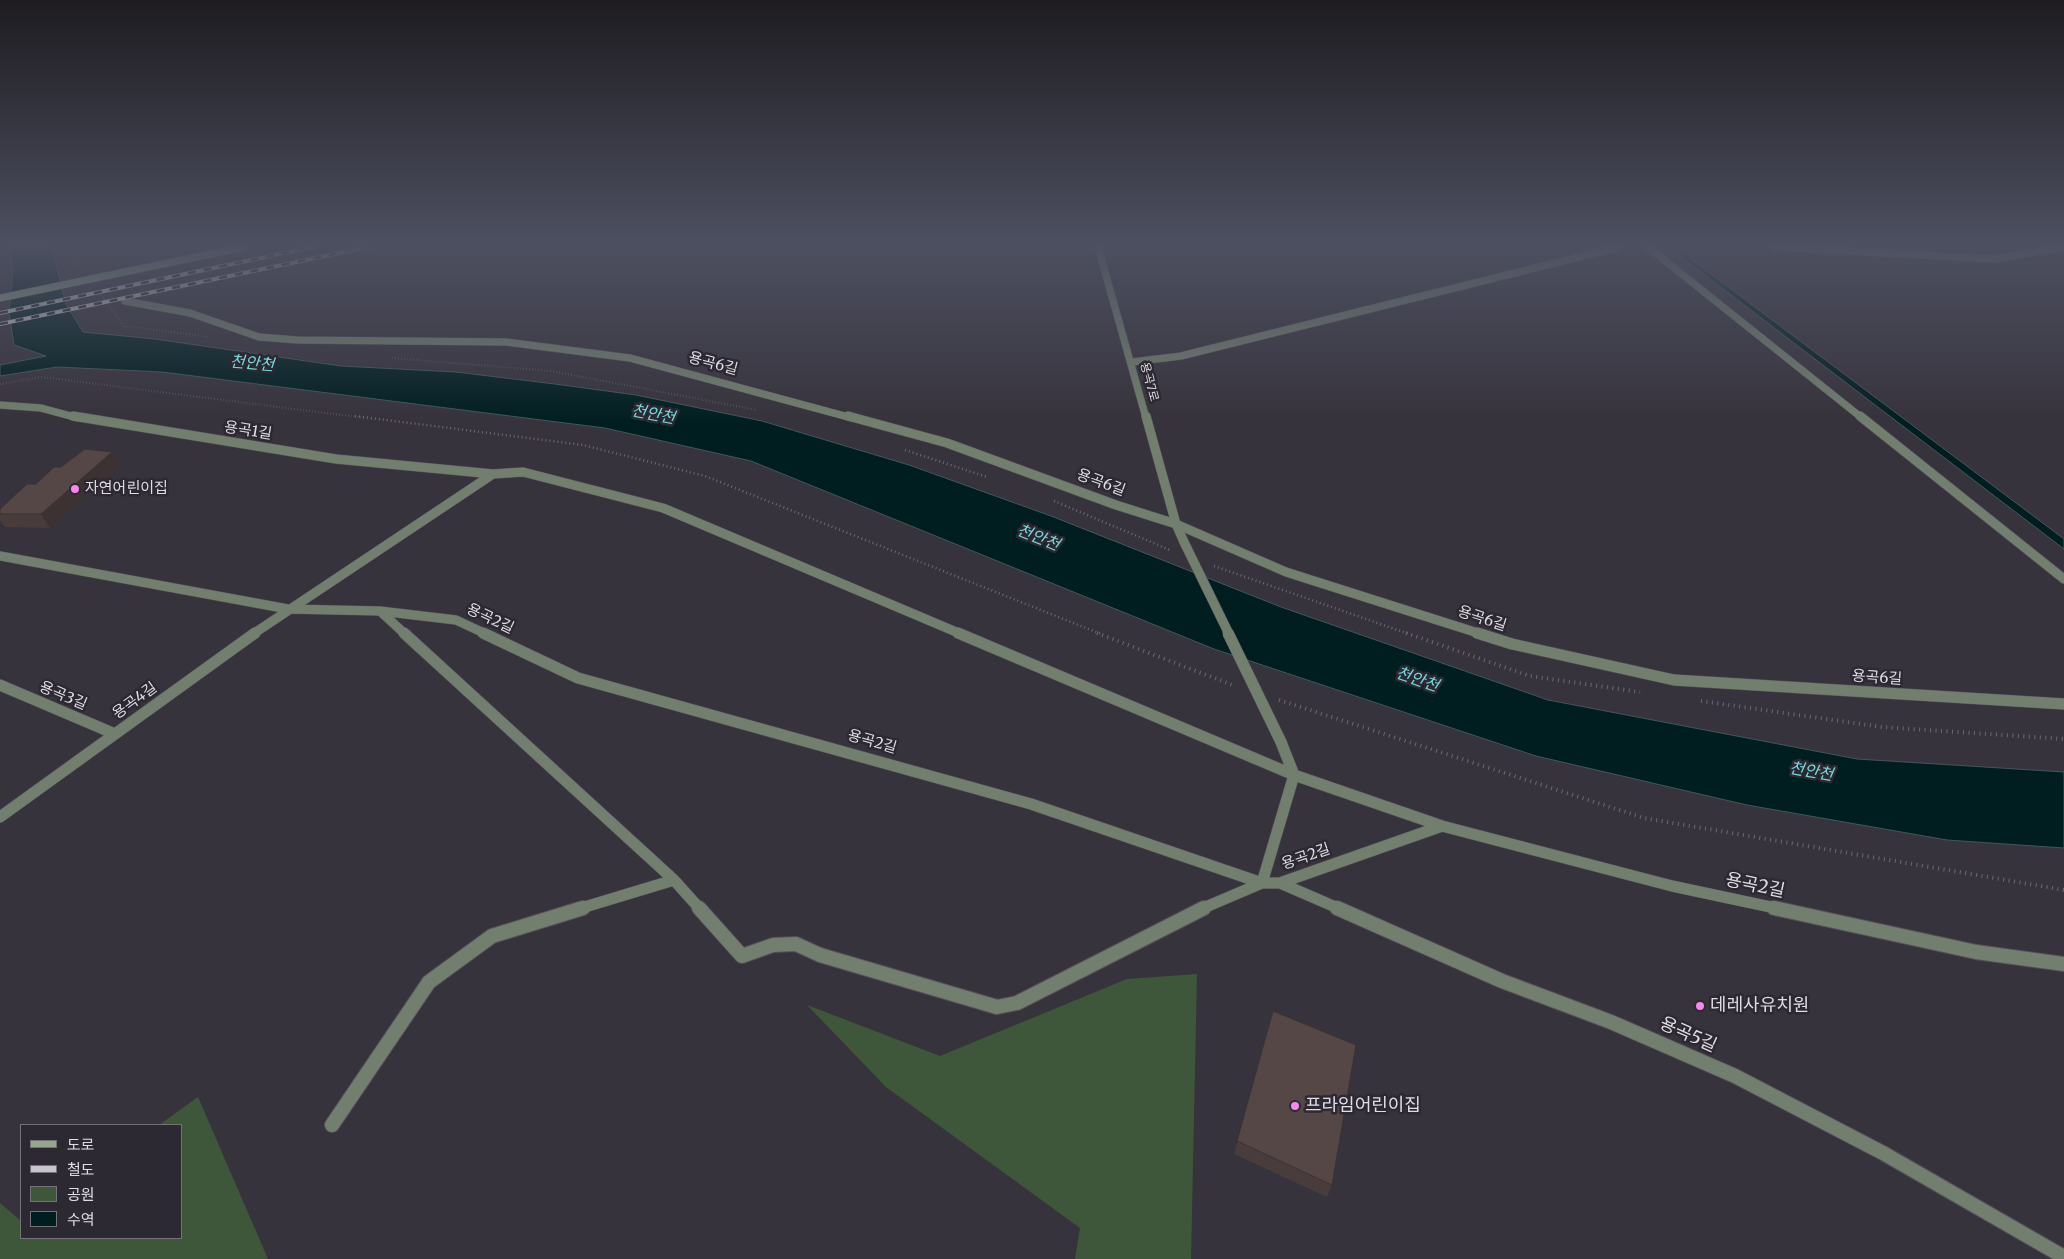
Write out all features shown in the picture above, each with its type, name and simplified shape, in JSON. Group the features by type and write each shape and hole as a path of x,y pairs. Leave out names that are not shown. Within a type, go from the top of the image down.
{"street":[{"name":"용곡6길","path":"151,306 190,313 259,337 297,340 506,342 630,358 948,443 1116,505 1176,524 1286,572 1512,644 1674,680 2064,704"},
{"name":"용곡7로","path":"1115,306 1176,524 1282,742 1294,775"},
{"path":"1132,362 1181,356 1383,306"},
{"path":"1722,306 2064,579"},
{"name":"용곡1길","path":"0,405 41,408 80,418 336,459 493,474"},
{"name":"용곡2길","path":"493,474 523,472 663,508 1294,775 1442,826 1672,886 1976,952 2064,964"},
{"name":"용곡4길","path":"0,817 288,609 493,474"},
{"path":"0,556 288,609"},
{"name":"용곡2길","path":"288,609 380,611 456,620 578,678 1031,804 1262,883 1280,883 1442,826"},
{"path":"380,611 674,880 742,956 773,945 796,944 820,955 997,1008 1017,1003 1184,917 1262,883 1294,775"},
{"name":"용곡3길","path":"0,685 115,734"},
{"path":"332,1125 429,982 474,948 492,936 674,880"},
{"name":"용곡5길","path":"1280,883 1502,981 1611,1022 1735,1076 1883,1153 2064,1257"}],"path":[{"path":"0,384 42,377 583,445 704,476 1208,677 1236,686"},
{"path":"1274,698 1644,818 2064,890"}],"green space":[{"path":"1197,974 1191,1259 1075,1259 1080,1228 886,1087 807,1005 940,1056 1127,979"},
{"path":"198,1097 268,1259 0,1259 0,1203 20,1220 20,1239 182,1239 182,1124 160,1124"}],"water":[{"name":"천안천","path":"10,306 67,306 83,332 155,339 341,366 456,372 555,384 636,395 762,421 909,465 1051,516 1281,607 1548,700 1857,759 2064,772 2064,848 1947,840 1747,805 1536,756 1214,649 751,461 605,428 162,372 57,367 0,376 0,365 46,356 14,345"},
{"path":"1745,306 1753,306 2064,539 2064,549"}],"building":[{"path":"85,449 112,452 41,514 0,514 0,509 27,484 36,484 54,467 61,467"},
{"name":"프라임어린이집","path":"1273,1011 1356,1045 1332,1185 1237,1141"}],"railway":[{"path":"0,313 34,306"},
{"path":"0,324 87,306"}],"place":[{"name":"자연어린이집","path":"75,489"},
{"name":"데레사유치원","path":"1700,1006"},
{"name":"프라임어린이집","path":"1295,1106"}]}
